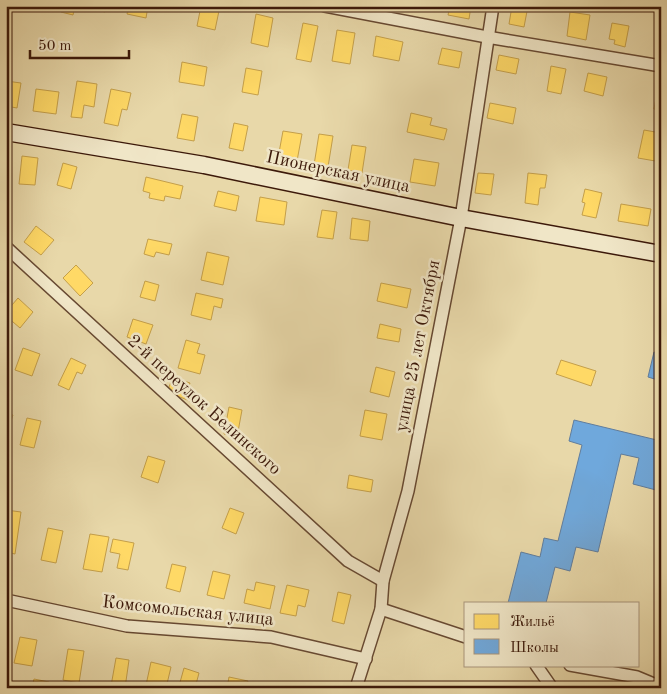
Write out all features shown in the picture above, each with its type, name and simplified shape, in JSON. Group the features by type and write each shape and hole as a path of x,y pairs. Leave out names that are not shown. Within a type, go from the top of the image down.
{"street":[{"path":"325,6 487,37 661,66"},
{"name":"улица 25 лет Октября","path":"356,688 381,609 383,581 408,492 460,218 492,6"},
{"name":"Пионерская улица","path":"6,132 204,165 460,218 661,254"},
{"name":"2-й переулок Белинского","path":"6,247 348,561 383,581"},
{"name":"Комсомольская улица","path":"6,600 127,626 272,637 366,659"},
{"path":"381,609 464,636"},
{"path":"537,666 552,688"},
{"path":"576,666 637,677 661,687"}],"building: Жильё":[{"path":"62,6 75,6 73,15 61,12"},
{"path":"93,6 106,6 105,12 92,9"},
{"path":"129,6 148,6 146,18 127,14"},
{"path":"201,6 220,6 215,30 197,26"},
{"path":"450,6 471,6 469,19 448,15"},
{"path":"512,6 528,6 524,27 509,24"},
{"path":"570,12 590,15 586,40 567,36"},
{"path":"256,14 273,18 268,47 251,43"},
{"path":"303,23 318,26 311,62 296,59"},
{"path":"612,23 629,26 625,47 614,44 615,40 609,39"},
{"path":"337,30 355,33 350,64 332,61"},
{"path":"376,36 403,42 399,61 373,56"},
{"path":"442,48 462,52 459,68 438,64"},
{"path":"499,55 519,59 516,74 496,70"},
{"path":"182,62 207,67 204,86 179,82"},
{"path":"551,66 566,69 561,94 547,91"},
{"path":"246,68 262,71 258,95 242,92"},
{"path":"588,73 607,77 603,96 584,91"},
{"path":"6,81 21,83 17,108 6,106"},
{"path":"77,81 97,84 94,107 84,105 82,118 71,117"},
{"path":"658,87 661,88 661,111 654,109"},
{"path":"36,89 59,92 56,114 33,111"},
{"path":"111,89 131,93 127,110 122,109 118,126 104,123"},
{"path":"490,103 516,108 513,124 487,118"},
{"path":"411,113 432,118 430,125 447,129 444,140 407,132"},
{"path":"182,114 198,117 194,141 177,138"},
{"path":"234,123 248,126 243,151 229,148"},
{"path":"644,130 661,133 661,162 638,158"},
{"path":"283,131 302,134 297,161 278,158"},
{"path":"319,134 333,136 328,167 314,165"},
{"path":"352,145 366,147 362,173 348,170"},
{"path":"22,156 38,158 35,185 19,184"},
{"path":"414,159 439,163 435,186 410,182"},
{"path":"63,163 77,167 71,189 57,185"},
{"path":"478,173 494,174 491,195 475,193"},
{"path":"528,173 547,175 545,188 540,188 538,205 525,203"},
{"path":"146,177 183,186 180,199 165,196 164,201 149,198 150,193 143,191"},
{"path":"585,189 602,193 596,218 582,215 585,203 582,202"},
{"path":"218,191 239,196 236,211 214,206"},
{"path":"260,197 287,202 284,225 256,221"},
{"path":"621,204 651,209 648,226 618,221"},
{"path":"322,210 337,212 333,239 317,237"},
{"path":"352,218 370,221 368,241 350,239"},
{"path":"36,226 54,240 41,255 24,242"},
{"path":"148,239 172,244 169,255 156,252 154,257 144,254"},
{"path":"207,252 229,257 223,285 201,280"},
{"path":"76,265 93,283 80,296 63,278"},
{"path":"145,281 159,285 155,301 140,297"},
{"path":"381,283 411,289 407,308 377,301"},
{"path":"196,293 223,299 221,308 214,306 211,320 191,315"},
{"path":"18,298 33,312 20,328 6,316 6,312"},
{"path":"133,319 153,325 146,344 127,337"},
{"path":"380,324 401,329 399,342 377,338"},
{"path":"186,340 200,344 197,353 205,355 200,374 178,368"},
{"path":"23,348 40,354 32,376 15,370"},
{"path":"71,358 86,365 82,374 77,372 69,390 58,385"},
{"path":"561,360 596,371 591,386 556,374"},
{"path":"376,367 395,372 389,397 370,392"},
{"path":"173,377 190,383 188,389 194,391 190,401 167,392"},
{"path":"229,407 242,410 237,437 224,434"},
{"path":"365,410 387,414 382,440 360,436"},
{"path":"6,413 13,415 6,436"},
{"path":"27,418 41,421 34,448 20,445"},
{"path":"148,456 165,461 158,483 141,477"},
{"path":"349,475 373,480 371,492 347,488"},
{"path":"230,508 244,513 236,534 222,528"},
{"path":"6,510 21,512 15,554 6,552"},
{"path":"48,528 63,531 56,563 41,560"},
{"path":"90,534 109,537 102,572 83,569"},
{"path":"113,539 134,543 128,570 117,568 120,554 110,552"},
{"path":"172,564 186,567 180,592 166,588"},
{"path":"213,571 230,575 224,599 207,595"},
{"path":"256,582 275,586 270,609 244,603 247,589 254,591"},
{"path":"287,585 309,590 305,607 298,605 296,616 280,613"},
{"path":"338,592 351,595 344,624 332,621"},
{"path":"20,637 37,640 32,666 14,663"},
{"path":"68,649 84,651 79,683 63,680"},
{"path":"116,658 129,660 125,688 111,686"},
{"path":"151,662 171,667 166,688 146,685"},
{"path":"184,668 199,673 195,688 179,686"},
{"path":"229,677 248,681 246,688 227,688"},
{"path":"34,679 49,682 48,688 32,688"}],"building: Школы":[{"path":"654,352 661,354 661,381 648,377"},
{"path":"574,420 661,441 661,472 656,490 633,484 639,458 621,454 598,552 576,547 570,571 555,567 546,602 508,602 521,552 540,557 544,538 558,541 582,445 569,441"}]}
